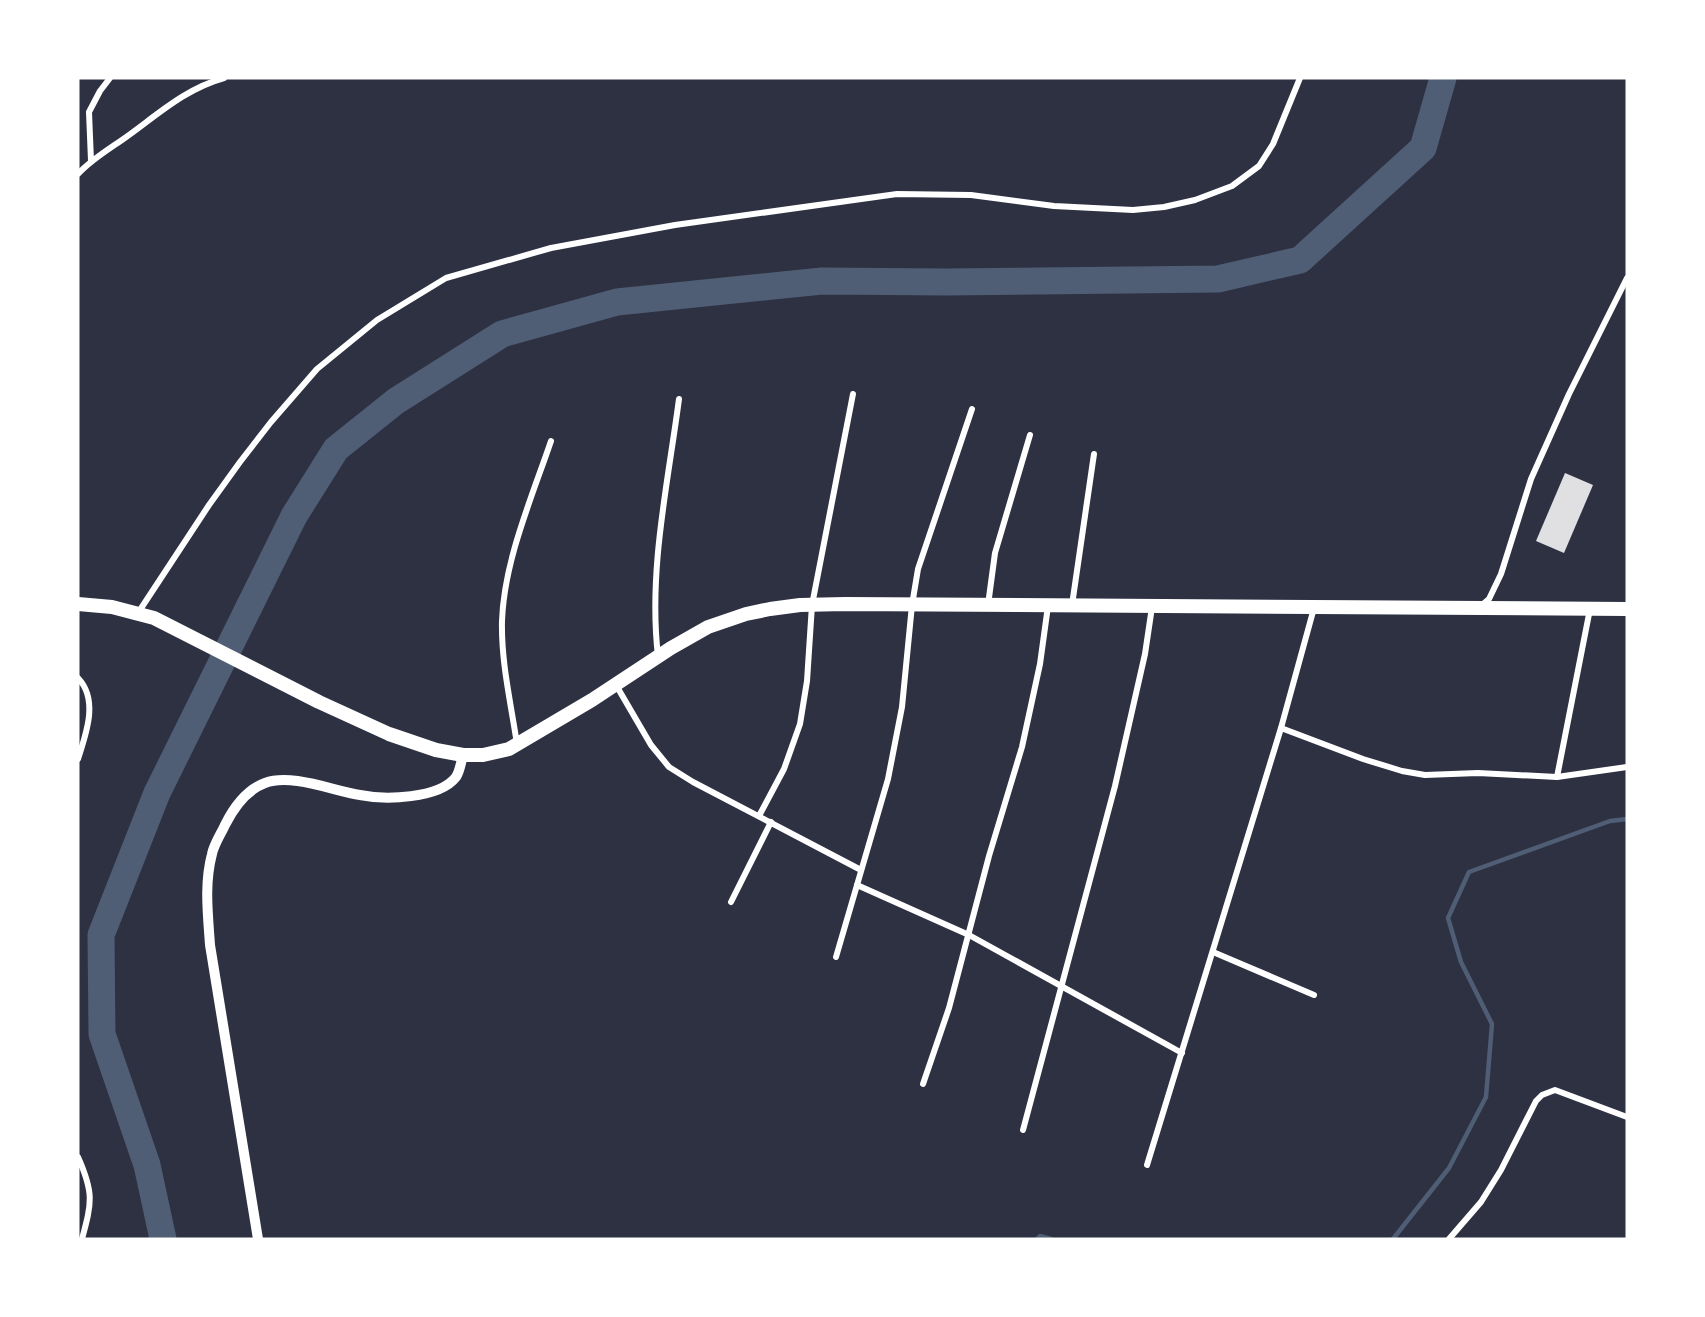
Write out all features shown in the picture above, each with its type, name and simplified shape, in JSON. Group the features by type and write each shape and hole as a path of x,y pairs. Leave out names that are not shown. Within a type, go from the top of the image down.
{"highway":[{"path":"78,604 112,607 154,618 252,669 389,734 436,750 463,755 497,753 517,744 708,627 770,609 812,605 1627,609"}],"street":[{"path":"91,161 89,112 110,78"},
{"path":"78,174 91,161 172,102 208,82 224,78"},
{"path":"138,614 240,462 317,369 377,320 446,278 551,248 664,227 897,194 971,195 1054,206 1133,210 1164,207 1195,200 1232,186 1259,166 1273,144 1300,78"},
{"path":"1477,609 1489,599 1502,574 1531,478 1569,393 1627,278"},
{"path":"759,816 784,769 800,724 807,681 812,605 853,394"},
{"path":"658,657 654,613 656,577 679,399"},
{"path":"836,957 888,780 902,707 912,605 918,569 972,409"},
{"path":"988,605 995,553 1030,435"},
{"path":"517,744 504,654 502,622 504,598 516,546 551,441"},
{"path":"1072,606 1094,454"},
{"path":"923,1084 949,1008 989,856 1022,747 1040,664 1048,606"},
{"path":"1023,1130 1115,786 1145,654 1152,606"},
{"path":"1147,1165 1281,728 1314,608"},
{"path":"1557,777 1591,609"},
{"path":"78,678 89,696 89,717 78,759"},
{"path":"616,685 651,745 669,767 693,782 861,870"},
{"path":"1281,728 1402,771 1425,775 1478,773 1557,777 1627,767"},
{"path":"258,1239 210,945 207,877 212,852 232,810 248,793 267,782 290,781 318,784 361,796 417,795 433,792 456,777 463,755"},
{"path":"731,902 771,822"},
{"path":"857,885 969,935 1182,1053"},
{"path":"1213,952 1314,995"},
{"path":"1449,1239 1481,1202 1501,1170 1536,1101 1542,1095 1555,1090 1627,1117"},
{"path":"78,1157 89,1187 91,1201 81,1239"}],"building":[{"path":"1565,473 1593,485 1564,553 1536,541"}],"waterway":[{"path":"163,1239 147,1165 102,1034 101,935 157,793 294,516 336,449 396,401 502,334 617,302 822,281 1218,279 1300,260 1423,148 1443,78"},
{"path":"1393,1239 1449,1168 1486,1097 1492,1024 1461,962 1448,918 1469,872 1610,821 1627,819"},
{"path":"1037,1239 1040,1236 1051,1239"}]}
